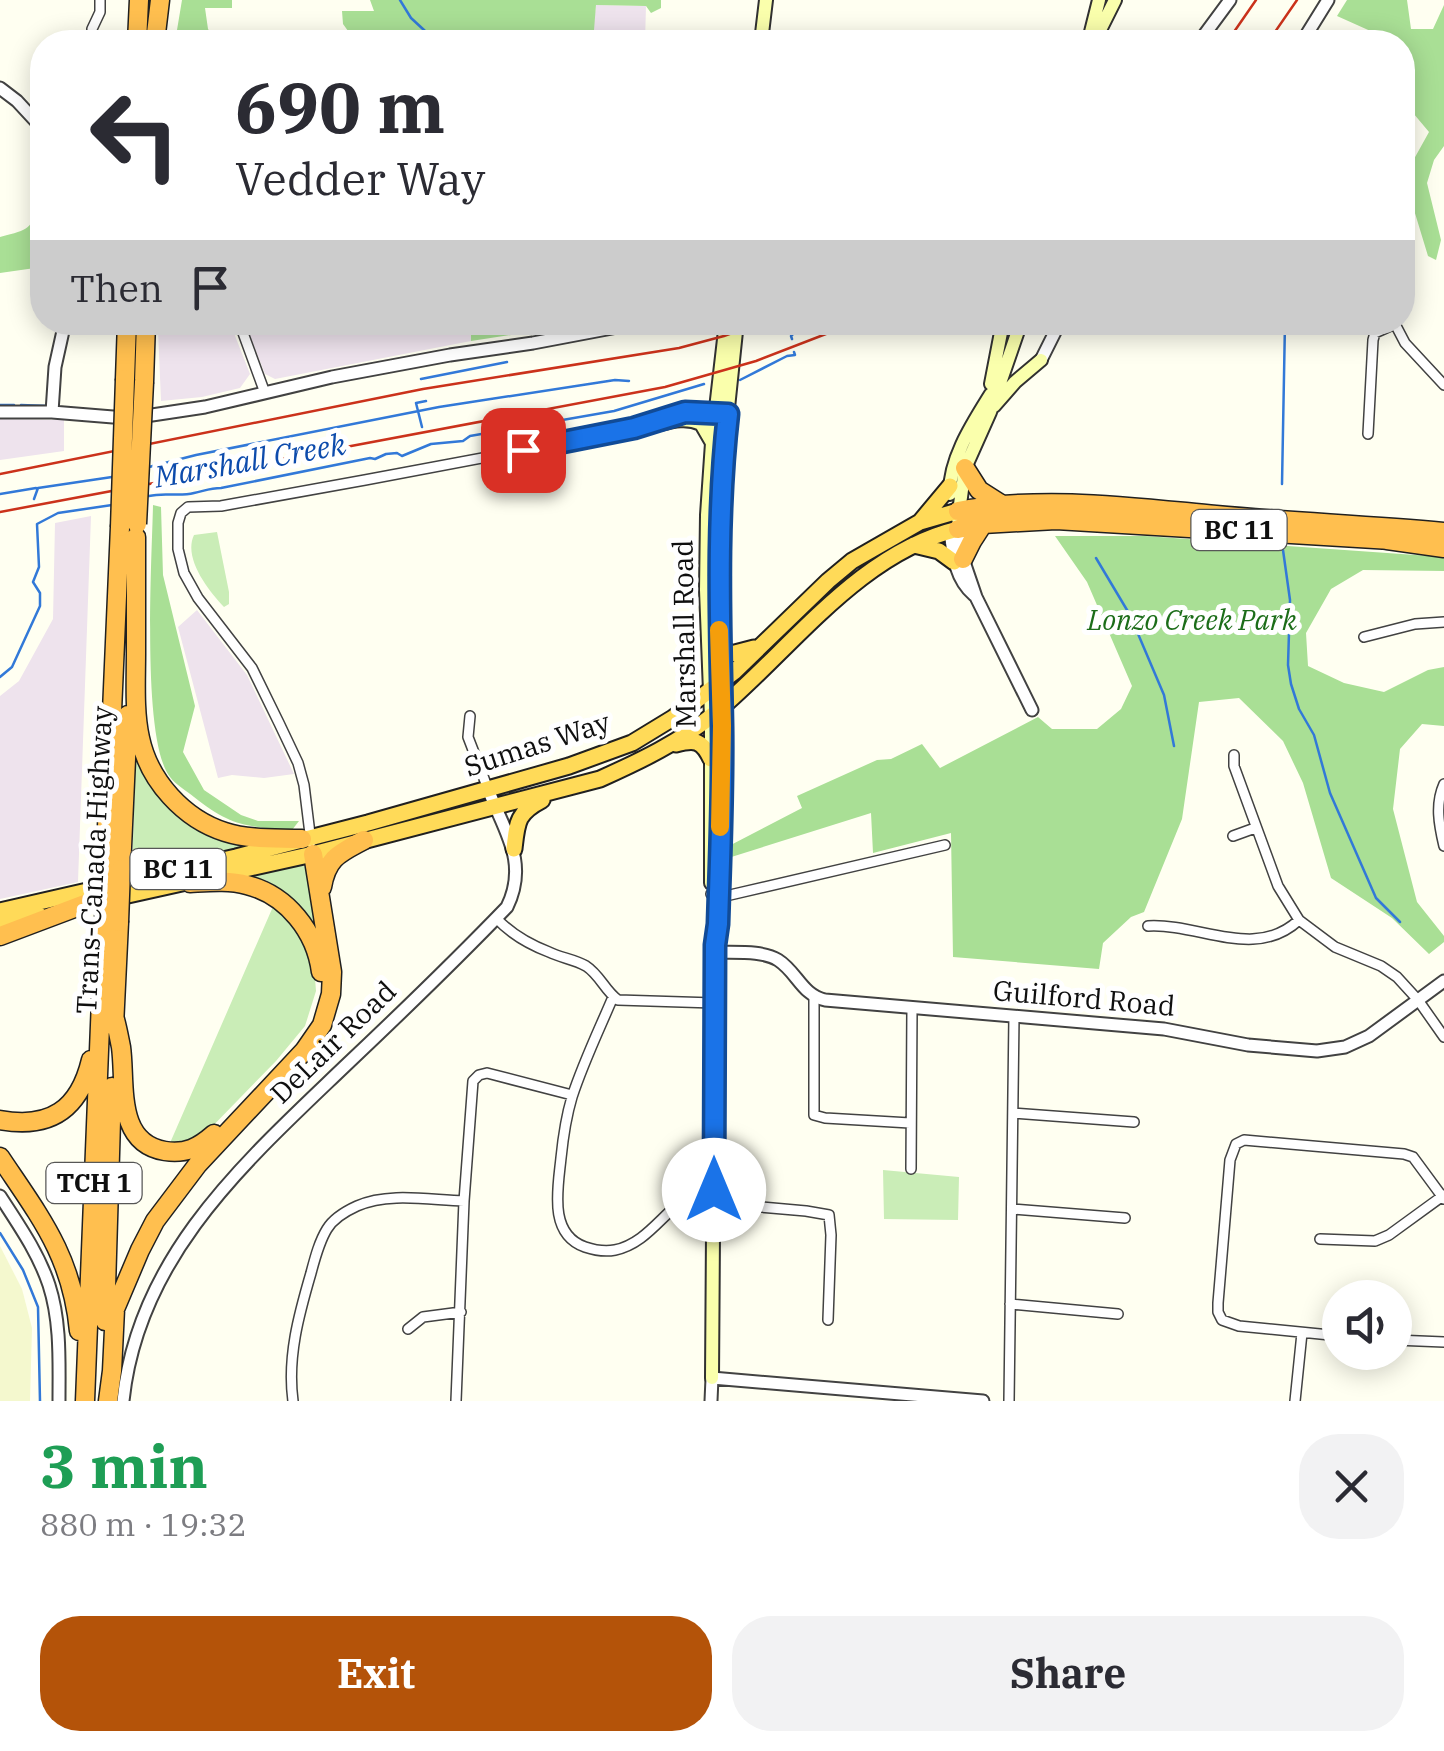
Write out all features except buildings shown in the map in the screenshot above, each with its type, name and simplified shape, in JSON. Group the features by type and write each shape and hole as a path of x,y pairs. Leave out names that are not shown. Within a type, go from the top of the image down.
{"highway":[{"path":"138,30 139,0"},
{"path":"156,30 160,0"},
{"name":"Trans-Canada Highway","path":"105,1401 114,1016 113,871 131,530 134,380 129,335"},
{"name":"Trans-Canada Highway","path":"134,380 143,335"},
{"path":"965,468 979,490 1001,504"},
{"path":"920,522 950,486"},
{"name":"Sumas Way","path":"0,911 236,857 308,843 364,840 600,779 668,746 716,712 852,584 955,522 1001,504 1154,508 1444,532"},
{"path":"955,522 1011,513 1154,508"},
{"path":"1239,516 1444,523"},
{"name":"Sumas Way","path":"0,923 190,882 569,766 632,742 673,718 715,686 852,560 920,522 1125,522 1444,546"},
{"path":"914,545 939,550 959,561 983,524"},
{"path":"105,1401 112,1371 115,1310 140,1250 155,1222 198,1164 304,1051 322,1025 331,994 332,972 321,892 308,843 240,836 203,822 174,799 150,766 140,738 131,530"},
{"path":"719,639 731,654 762,645"},
{"path":"668,746 688,741 700,743 711,759"},
{"path":"494,805 507,794 548,782 569,766"},
{"path":"514,849 517,826 528,807 568,788"},
{"path":"321,892 329,862 364,840"},
{"path":"114,1016 121,1048 124,1104 130,1123 144,1143 176,1152 187,1152 211,1137 288,1057 313,1022 323,983 319,954 295,914 262,890 245,884 190,882"},
{"path":"0,936 84,904"},
{"name":"Trans-Canada Highway","path":"84,1401 102,966 112,923"},
{"path":"0,1120 23,1124 43,1121 78,1094 87,1078 91,1058 102,966"},
{"path":"0,1157 54,1238 68,1272 78,1321 84,1401"}],"main road":[{"path":"762,30 766,0"},
{"path":"1093,30 1099,0"},
{"path":"1098,30 1116,0"},
{"name":"Marshall Road","path":"715,686 725,335"},
{"name":"Marshall Road","path":"715,894 716,712 706,590 707,515 712,443 722,413 735,335"},
{"path":"986,410 1001,335"},
{"path":"955,522 965,468 1017,335"},
{"path":"955,522 950,486 961,447 986,410 1041,360"},
{"path":"634,428 688,419 701,424 712,443"},
{"name":"Marshall Road","path":"712,1378 718,924 711,759 716,712"}],"street":[{"path":"92,29 100,12 100,0"},
{"path":"1208,30 1230,0"},
{"path":"1309,30 1328,0"},
{"path":"0,88 30,115"},
{"path":"52,412 62,335"},
{"path":"243,335 265,393"},
{"path":"0,412 113,417 205,408 450,354 575,335"},
{"path":"1041,360 1054,335"},
{"path":"1368,434 1374,335"},
{"path":"1400,335 1444,385"},
{"path":"308,843 304,785 292,750 252,668 198,598 184,573 179,556 178,523 182,513 188,508 221,506 634,428 685,412 722,413"},
{"path":"955,522 959,561 1032,710"},
{"path":"1364,637 1415,624 1444,622"},
{"name":"DeLair Road","path":"123,1401 134,1342 164,1273 196,1222 262,1146 506,907 513,893 514,849 468,737 470,716"},
{"path":"1234,755 1234,766 1255,828 1278,886 1299,920 1335,947 1388,970 1405,984 1444,1037"},
{"path":"1444,784 1438,820 1444,846"},
{"path":"1234,836 1255,828"},
{"path":"715,894 730,894 946,845"},
{"path":"496,918 515,936 584,964 613,997 624,1001 714,1004"},
{"path":"1148,926 1164,925 1257,940 1276,936 1299,920"},
{"path":"715,948 777,959 814,998 814,1114 910,1123"},
{"name":"Guilford Road","path":"814,998 1164,1029 1248,1045 1317,1051 1359,1042 1444,981"},
{"path":"613,997 572,1096 563,1136 557,1200 564,1232 572,1241 610,1251 631,1244 676,1206 694,1200 829,1215 828,1320"},
{"path":"911,1170 912,1008"},
{"path":"1010,1401 1014,1016"},
{"path":"456,1401 472,1080 487,1074 572,1096"},
{"path":"1013,1113 1134,1122"},
{"path":"1320,1239 1375,1242 1443,1197 1413,1157 1404,1154 1244,1140 1236,1144 1230,1160 1218,1312 1229,1324 1322,1335"},
{"path":"0,1196 38,1259 49,1286 56,1318 59,1401"},
{"path":"293,1401 296,1332 318,1249 328,1228 342,1214 380,1200 464,1201"},
{"path":"1012,1209 1125,1218"},
{"path":"1010,1304 1118,1314"},
{"path":"408,1329 422,1317 460,1312"},
{"path":"1296,1401 1302,1333"},
{"path":"1412,1341 1444,1342"},
{"path":"712,1378 983,1401"},
{"name":"Marshall Road","path":"712,1378 712,1401"}],"shaded area":[{"path":"596,5 646,6 645,30 593,30"},
{"path":"158,335 235,335 250,374 240,388 161,401"},
{"path":"250,335 471,335 471,341 275,379 265,374"},
{"path":"0,419 64,420 64,451 0,460"},
{"path":"91,516 78,882 0,899 0,696 19,681 53,619 55,523"},
{"path":"197,610 247,675 294,774 218,778 178,627"}],"green space":[{"path":"182,0 232,0 232,8 205,8 209,30 177,30"},
{"path":"370,0 661,0 661,8 651,13 646,6 596,5 594,30 347,30 343,24 342,11 374,11"},
{"path":"1347,0 1407,0 1411,29 1433,29 1444,5 1444,146 1434,160 1427,183 1441,240 1436,260 1428,256 1415,213 1415,157 1429,132 1415,115 1415,30 1368,30 1337,16"},
{"path":"30,224 30,269 0,273 0,237"},
{"path":"471,335 511,335 471,341"},
{"path":"153,505 161,507 163,575 195,706 183,752 204,790 241,815 258,821 299,821 292,830 251,826 218,814 172,780 161,757 150,647"},
{"path":"217,532 229,592 229,604 224,607 194,563 191,544 194,535"},
{"name":"Lonzo Creek Park","path":"1055,536 1145,536 1444,557 1444,571 1363,570 1331,589 1306,633 1308,666 1344,683 1384,692 1428,670 1444,667 1444,726 1422,724 1400,749 1393,809 1417,902 1444,936 1444,942 1429,954 1392,918 1331,878 1303,783 1283,741 1239,698 1199,702 1182,819 1144,912 1131,917 1103,943 1099,969 953,957 951,833 873,853 871,813 725,859 725,848 802,808 797,796 877,760 891,759 922,744 940,768 1038,717 1052,729 1097,729 1121,709 1132,686 1087,582"},
{"path":"136,741 151,782 253,845 132,873"},
{"path":"300,864 309,869 323,942 314,965 316,991 305,1026 204,1135 170,1143 275,902 277,888 266,880 245,877"},
{"path":"883,1170 959,1177 958,1220 884,1219"},
{"path":"0,1246 22,1289 32,1328 30,1401 0,1401"}],"waterway":[{"path":"400,0 424,30"},
{"path":"792,335 792,339"},
{"path":"1282,484 1285,335"},
{"path":"740,380 795,355 794,352"},
{"path":"421,379 507,362"},
{"path":"149,467 439,407 629,381"},
{"name":"Marshall Creek","path":"149,496 188,494 386,454 402,456 431,444 614,411 704,384"},
{"path":"422,427 416,403 426,401"},
{"path":"0,405 14,405"},
{"path":"21,405 47,406"},
{"path":"34,499 38,488 112,477"},
{"path":"0,494 36,488"},
{"name":"Marshall Creek","path":"0,677 12,667 40,606 40,593 33,582 39,567 37,524 58,513 112,505"},
{"path":"1283,550 1290,600 1291,684 1314,735 1330,793 1376,898 1400,922"},
{"path":"1096,558 1130,615 1164,695 1174,746"},
{"path":"0,1233 23,1270 38,1307 40,1401"}],"railway":[{"path":"1235,30 1256,0"},
{"path":"1276,30 1297,0"},
{"path":"0,474 423,389 679,348 727,335"},
{"path":"0,512 665,387 756,361 823,335"}],"slow traffic":[{"path":"719,630 720,827"}],"route":[{"path":"523,450 634,428 685,412 728,414 719,516 722,755 715,945 714,1190"}]}
